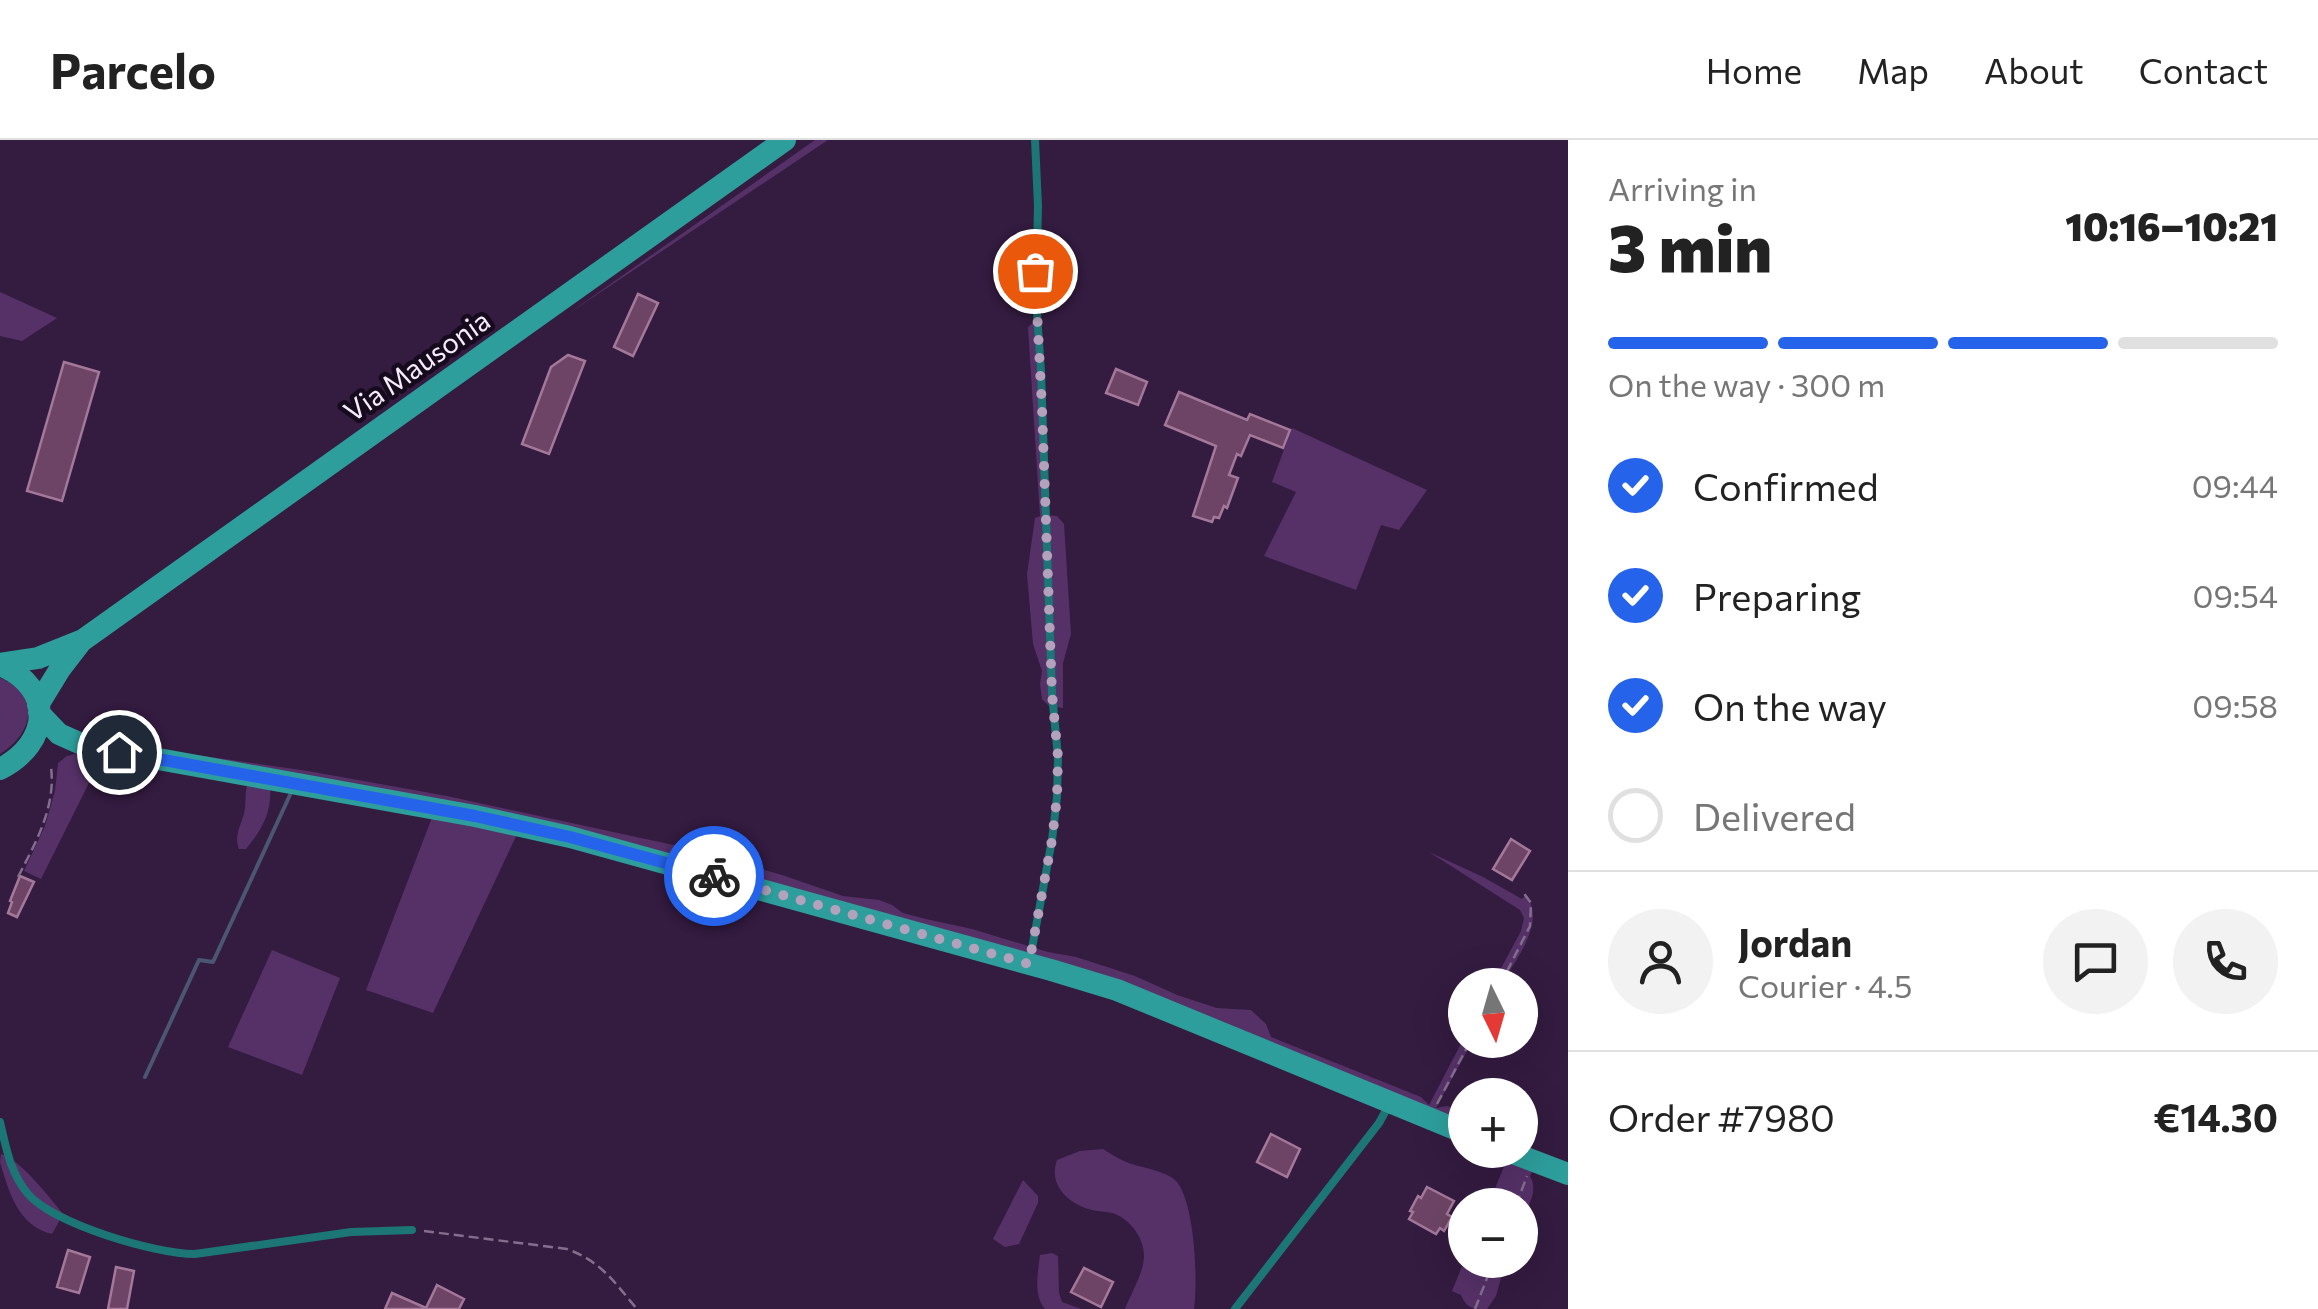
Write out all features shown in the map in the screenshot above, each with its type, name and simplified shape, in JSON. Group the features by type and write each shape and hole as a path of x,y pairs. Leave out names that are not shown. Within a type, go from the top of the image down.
{"main road":[{"name":"Via Mausonia","path":"0,664 38,658 82,640 786,140"},
{"name":"Via Mausonia","path":"7,765 23,753 35,736 39,709 82,640"},
{"path":"0,664 30,684 39,709 59,734 86,746 475,816 570,837 1029,964 1117,990 1448,1126"},
{"path":"7,765 48,750 86,746"},
{"path":"1538,1162 1568,1174"}],"lane":[{"path":"1029,964 1052,840 1058,757 1036,300 1035,140"},
{"path":"1235,1309 1379,1123 1390,1102"},
{"path":"0,1122 14,1171 27,1193 40,1205 68,1221 152,1248 195,1254 350,1232 412,1230"}],"path":[{"path":"18,876 50,808 51,766"},
{"path":"1509,968 1530,926 1530,903 1522,891"},
{"path":"1430,1119 1462,1058"},
{"path":"412,1230 567,1249 606,1271 637,1309"},
{"path":"1475,1309 1487,1278"}],"shaded area":[{"path":"815,140 828,140 565,316"},
{"path":"0,292 57,318 22,341 0,336"},
{"path":"1034,322 1046,515 1057,516 1064,524 1071,634 1063,663 1063,708 1049,706 1042,699 1042,671 1033,644 1027,574 1035,518 1040,516 1028,327"},
{"path":"1292,428 1427,490 1399,530 1381,525 1356,590 1264,556 1296,492 1272,482"},
{"path":"0,678 22,694 28,714 20,736 0,754"},
{"path":"91,740 308,771 447,796 678,846 843,896 879,900 903,913 1076,957 1217,1008 1251,1010 1266,1024 1271,1037 1421,1097 1429,1105 1454,1058 1463,1058 1452,1078 1448,1078 1436,1108 1448,1106 1448,1122 1169,1003 878,917"},
{"path":"75,754 136,762 116,778 91,779 41,879 24,871 45,826 58,763"},
{"path":"248,782 270,786 269,804 257,835 246,849 239,849 238,833"},
{"path":"433,815 518,832 433,1013 366,990"},
{"path":"1429,852 1522,899 1526,895 1533,917 1527,941 1512,968 1501,968 1521,931 1524,918 1520,910"},
{"path":"272,950 340,978 302,1075 228,1047"},
{"path":"1103,1149 1124,1161 1170,1176 1182,1190 1194,1242 1194,1309 1125,1309 1143,1264 1139,1238 1121,1217 1083,1207 1068,1198 1055,1178 1057,1160 1080,1151"},
{"path":"1,1154 26,1171 63,1214 52,1234 23,1216 7,1185"},
{"path":"1503,1168 1534,1168 1530,1176 1533,1188 1495,1188"},
{"path":"1023,1180 1038,1196 1038,1203 1019,1244 1005,1247 993,1239"},
{"path":"1040,1255 1058,1256 1062,1302 1081,1309 1045,1309 1041,1303 1037,1284"},
{"path":"1457,1278 1501,1278 1487,1309 1471,1307 1452,1291"}],"building":[{"path":"638,294 658,303 633,356 614,347"},
{"path":"568,355 585,361 549,454 522,444 551,367"},
{"path":"64,362 99,372 62,501 27,491"},
{"path":"1116,369 1147,382 1138,405 1106,393"},
{"path":"1179,392 1247,420 1250,414 1290,430 1283,448 1250,435 1229,475 1238,478 1227,508 1224,506 1219,518 1214,517 1212,522 1193,516 1216,446 1165,425"},
{"path":"1511,839 1530,851 1512,880 1493,869"},
{"path":"20,876 34,882 17,917 8,913"},
{"path":"1271,1134 1300,1149 1287,1177 1257,1162"},
{"path":"1427,1187 1448,1198 1448,1224 1444,1231 1440,1228 1436,1234 1409,1219 1418,1196 1421,1198"},
{"path":"68,1250 90,1257 79,1293 57,1287"},
{"path":"116,1267 134,1271 127,1309 108,1309"},
{"path":"1084,1268 1113,1282 1101,1307 1071,1292"},
{"path":"437,1285 464,1299 459,1309 385,1309 392,1293 426,1308"}],"waterway":[{"path":"145,1077 199,960 213,962 290,795"}],"way so far":[{"path":"714,876 1029,964 1052,840 1058,757 1052,694 1035,271"}],"route":[{"path":"119,752 475,816 714,876"}]}
